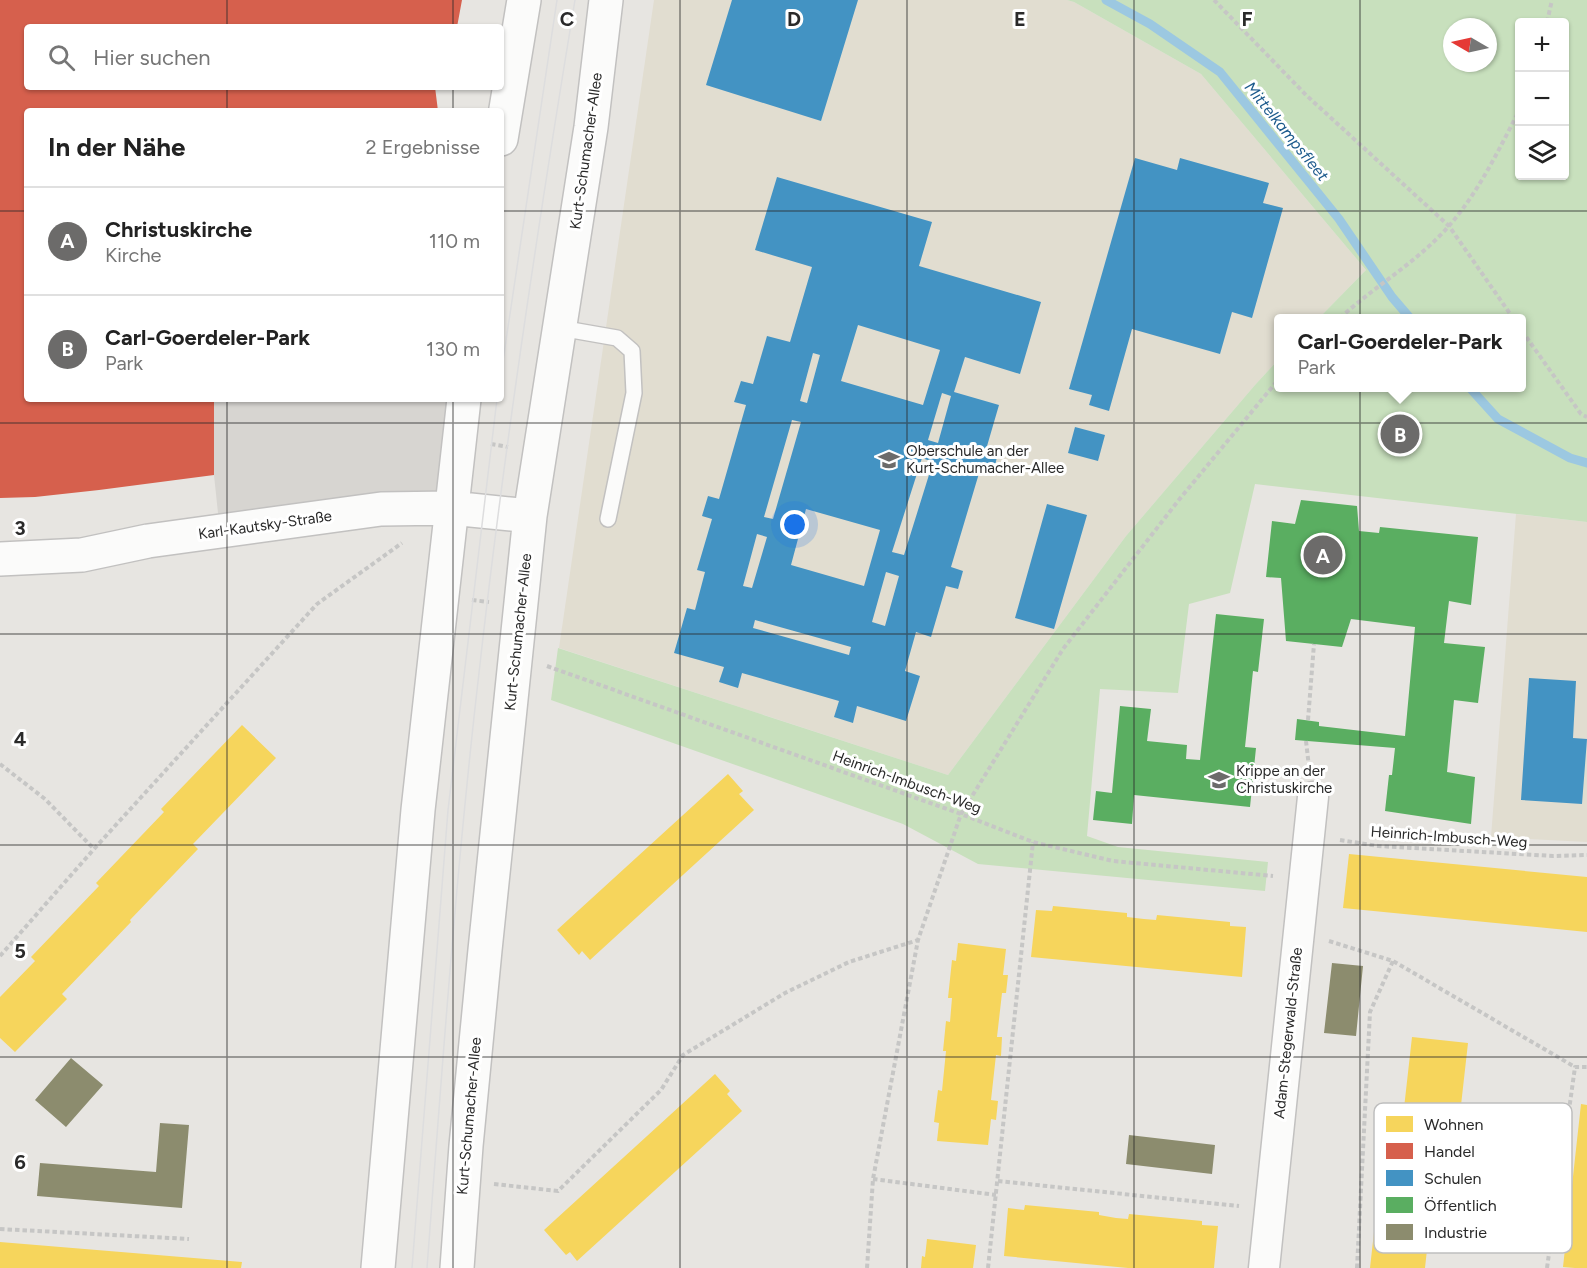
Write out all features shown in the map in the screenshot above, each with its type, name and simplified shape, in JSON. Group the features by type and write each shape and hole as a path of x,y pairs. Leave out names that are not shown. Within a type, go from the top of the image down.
{"street":[{"path":"504,121 524,0"},
{"name":"Kurt-Schumacher-Allee","path":"456,1268 530,516 591,127 606,0"},
{"path":"378,1268 418,810 464,402"},
{"name":"Karl-Kautsky-Straße","path":"0,559 82,555 148,541 381,509 452,508 530,516"},
{"name":"Adam-Stegerwald-Straße","path":"1264,1268 1313,797"}],"lane":[{"path":"560,328 617,339 632,351 634,393 608,519"}],"path":[{"path":"1214,0 1306,95 1449,226 1510,314"},
{"path":"1548,18 1552,0"},
{"path":"1345,314 1404,268 1449,226 1485,176 1515,119"},
{"path":"1526,338 1581,414 1587,417"},
{"path":"867,1268 873,1179 918,940 961,814 1063,649 1178,501 1274,385"},
{"path":"459,439 541,452"},
{"path":"0,956 317,604 404,542"},
{"path":"442,596 520,605"},
{"path":"1308,720 1314,644"},
{"name":"Heinrich-Imbusch-Weg","path":"515,655 961,814 1033,842 1113,861 1304,880"},
{"path":"0,764 45,799 94,849"},
{"name":"Heinrich-Imbusch-Weg","path":"1310,835 1378,846 1553,856 1587,855"},
{"path":"988,1268 1033,842"},
{"path":"1299,931 1393,961 1575,1067 1587,1067"},
{"path":"463,1181 558,1191 661,1090 682,1054 785,993 849,962 918,940"},
{"path":"1357,1268 1370,1012 1393,961"},
{"path":"1570,1103 1575,1067"},
{"path":"873,1179 996,1195"},
{"path":"998,1181 1270,1209"},
{"path":"0,1228 189,1239"},
{"path":"1547,1268 1549,1253"}],"shaded area":[{"name":"Oberschule an der Kurt-Schumacher-Allee","path":"654,0 1067,0 1074,2 1201,74 1366,270 1323,314 1274,314 1274,364 1126,536 948,775 559,648"},
{"path":"214,402 464,402 451,508 220,532 214,475"},
{"path":"1516,514 1587,522 1587,842 1491,837"}],"green space":[{"path":"1067,0 1587,0 1587,522 1255,484 1230,593 1189,604 1178,693 1100,689 1087,836 1118,847 1268,862 1265,891 978,864 903,824 551,700 558,648 948,775 1126,536 1274,364 1274,392 1526,392 1526,314 1323,314 1366,270 1201,74"}],"building: Wohnen":[{"path":"242,725 276,758 193,844 198,849 62,994 67,999 15,1052 0,1038 0,997 35,961 31,957 99,886 96,883 164,812 161,809"},
{"path":"728,774 743,791 739,794 754,810 590,960 582,951 579,955 557,930"},
{"path":"1349,854 1587,877 1587,932 1343,908"},
{"path":"1053,906 1127,913 1127,917 1144,919 1156,920 1157,915 1230,922 1230,926 1246,927 1242,977 1031,957 1036,910 1052,911"},
{"path":"958,943 1006,949 1003,975 1008,975 1006,993 1002,993 997,1037 1002,1037 1001,1056 996,1055 991,1100 998,1101 996,1120 991,1119 988,1145 937,1141 939,1123 934,1122 938,1090 942,1091 946,1021 950,1022 952,998 948,998 952,960 956,961"},
{"path":"1412,1037 1468,1043 1461,1103 1405,1103"},
{"path":"715,1074 730,1091 727,1094 742,1111 577,1261 570,1252 566,1255 544,1230"},
{"path":"1581,1104 1587,1105 1587,1268 1563,1267 1565,1253 1572,1253 1572,1186"},
{"path":"1025,1205 1099,1212 1099,1215 1116,1218 1128,1219 1129,1214 1202,1221 1202,1225 1218,1226 1214,1268 1128,1268 1004,1256 1008,1208 1024,1210"},
{"path":"1374,1232 1374,1253 1427,1253 1425,1268 1370,1268"},
{"path":"927,1239 976,1245 973,1268 921,1268"},
{"path":"0,1242 242,1262 241,1268 0,1268"}],"building: Handel":[{"path":"0,0 462,0 458,24 24,24 24,90 435,90 438,108 24,108 24,402 214,402 214,475 35,497 0,498"}],"building: Schulen":[{"path":"732,0 858,0 821,121 706,85"},
{"path":"1135,158 1177,170 1180,158 1269,183 1263,203 1283,208 1252,318 1232,312 1220,354 1132,329 1109,411 1089,405 1092,395 1069,389"},
{"path":"777,177 932,222 919,266 1041,302 1020,374 965,357 954,392 999,405 985,453 997,457 993,474 980,470 951,567 963,571 958,589 946,586 931,637 916,632 905,671 920,676 906,721 857,706 853,723 834,717 839,701 742,673 738,688 719,682 724,667 674,653 687,608 695,610 705,572 697,570 712,519 702,516 708,496 719,499 746,405 734,402 741,381 753,384 767,336 790,342 812,267 755,250","holes":["858,325 940,350 923,405 841,381","813,353 820,355 807,403 800,401","942,393 951,396 938,443 928,440","792,420 801,422 773,519 764,517","922,458 933,462 904,555 892,552","806,509 880,530 864,586 791,565","757,534 767,537 752,588 743,586","886,572 899,576 885,626 872,622","755,620 851,647 849,655 753,628"]},
{"path":"1075,427 1105,435 1098,461 1068,453"},
{"path":"1047,504 1087,515 1054,629 1015,618"},
{"path":"1529,678 1576,681 1573,738 1587,739 1582,804 1521,800"}],"building: Öffentlich":[{"path":"1301,500 1357,506 1359,531 1379,533 1380,527 1478,537 1471,605 1449,601 1444,643 1485,647 1478,703 1454,700 1447,772 1475,777 1471,824 1385,811 1395,748 1295,740 1297,719 1319,722 1319,726 1405,736 1415,627 1351,619 1342,647 1286,641 1281,578 1266,577 1272,521 1295,524"},
{"path":"1216,614 1264,619 1258,672 1253,671 1245,747 1256,748 1250,807 1134,795 1132,824 1093,820 1096,791 1112,793 1120,706 1151,709 1147,741 1187,745 1186,759 1200,760"}],"building: Industrie":[{"path":"1332,963 1363,966 1356,1036 1324,1033"},
{"path":"71,1058 103,1085 66,1127 35,1100"},
{"path":"160,1123 189,1125 182,1208 37,1196 40,1163 156,1172"},
{"path":"1129,1135 1215,1145 1212,1174 1126,1164"}],"waterway":[{"name":"Mittelkampsfleet","path":"1106,0 1150,24 1220,72 1339,219 1392,297 1407,314"},
{"name":"Mittelkampsfleet","path":"1474,392 1498,419 1570,458 1587,463"}],"tram line":[{"path":"504,354 557,0"},
{"path":"427,1268 456,896 489,589 522,336 575,0"},
{"path":"412,1268 448,810 497,402"}],"place":[{"name":"Carl-Goerdeler-Park","path":"1400,434"},
{"name":"Oberschule an der Kurt-Schumacher-Allee","path":"889,460"},
{"name":"Christuskirche","path":"1323,555"},
{"name":"Krippe an der Christuskirche","path":"1219,780"}]}
